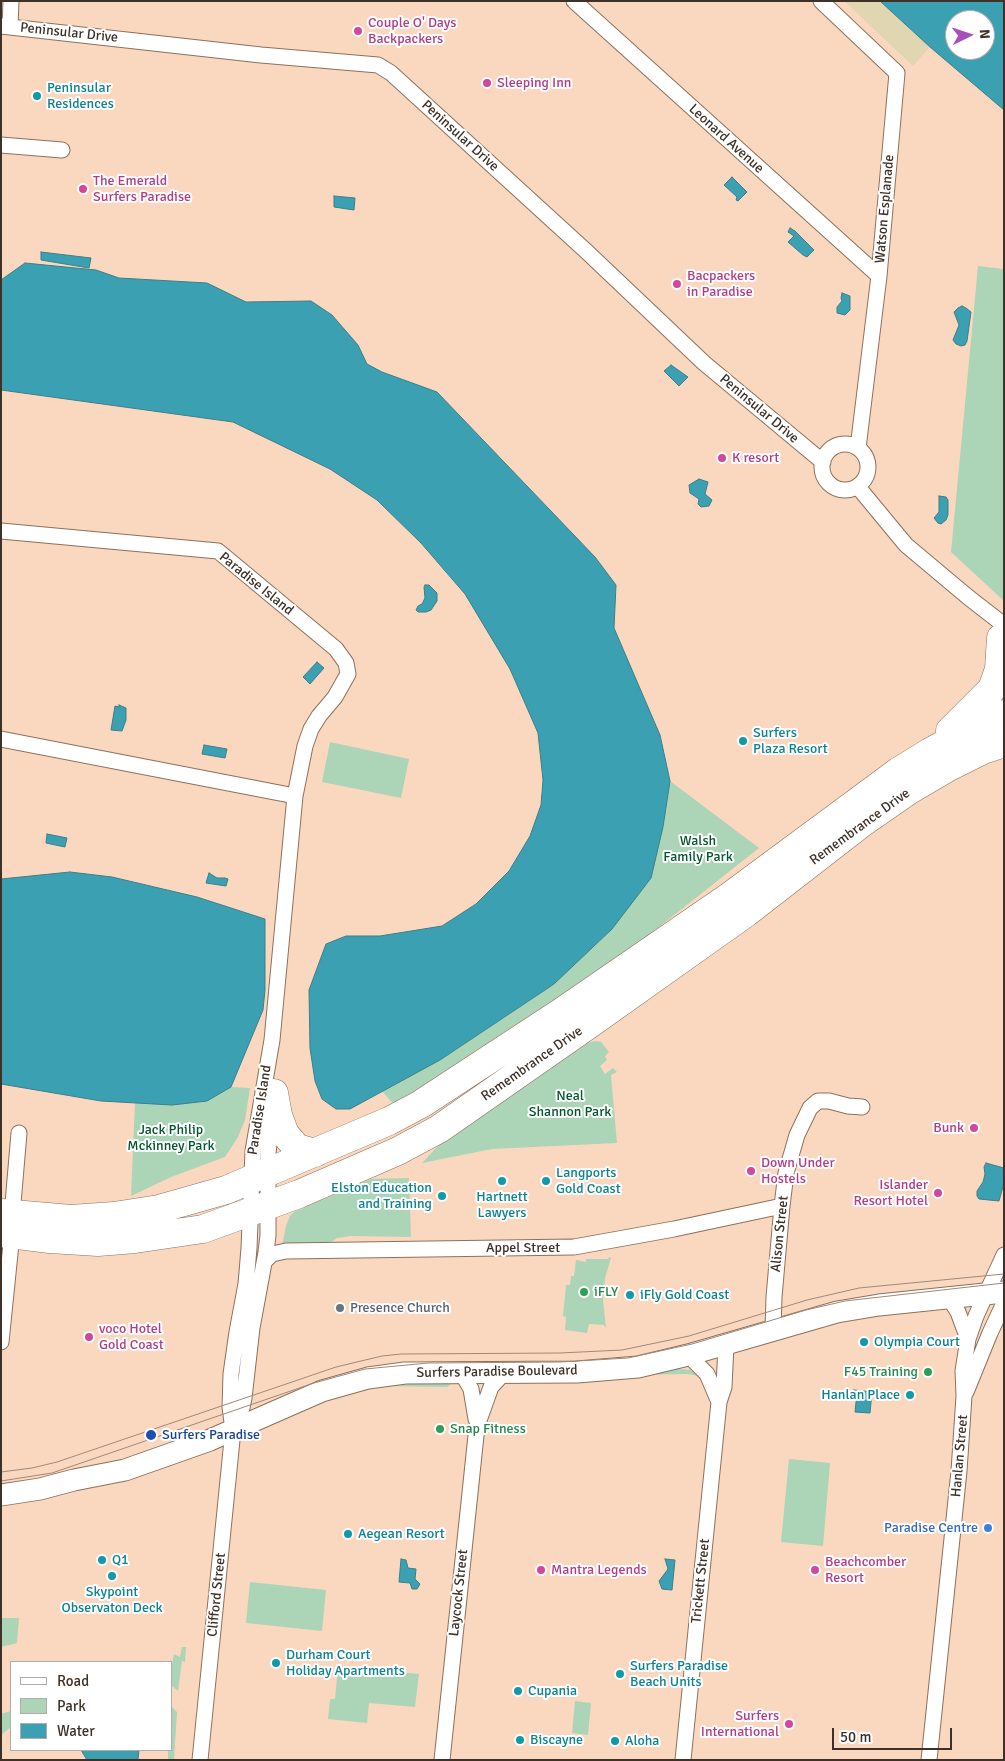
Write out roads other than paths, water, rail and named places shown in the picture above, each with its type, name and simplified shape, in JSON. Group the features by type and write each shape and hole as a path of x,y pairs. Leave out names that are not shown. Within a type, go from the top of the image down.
{"highway":[{"path":"930,752 992,688 999,669 1003,634"},
{"name":"Remembrance Drive","path":"7,1224 128,1214 160,1209 210,1195 389,1121 422,1104 560,1013 730,896 899,771 994,717 1004,714"},
{"name":"Remembrance Drive","path":"7,1224 73,1241 98,1242 135,1239 202,1229 299,1194 398,1151 439,1129 746,913 862,823 908,791 983,750 1004,743"},
{"path":"274,1093 284,1134 297,1148 315,1153"}],"street":[{"path":"6,26 11,1"},
{"name":"Leonard Avenue","path":"574,1 879,276"},
{"name":"Watson Esplanade","path":"821,1 896,73 879,276 858,448"},
{"name":"Peninsular Drive","path":"6,26 261,55 378,65 406,86 586,251 704,363 823,462"},
{"path":"1,145 62,150"},
{"path":"846,444 858,448 866,458 868,471 863,482 858,487 848,491 832,486 824,476 823,462 825,456 834,447 846,444"},
{"path":"858,487 906,544 968,597 1003,634"},
{"name":"Paradise Island","path":"1,531 218,552 336,649 346,663 348,674 335,697 311,729 305,746 295,796 272,1040 253,1144 259,1176"},
{"path":"1,739 295,796"},
{"name":"Paradise Island","path":"259,1176 274,1093 276,1069 272,1040"},
{"name":"Alison Street","path":"773,1330 774,1296 786,1173 797,1135 810,1108 818,1101 824,1100 848,1106 862,1107"},
{"path":"1,1342 7,1224 19,1133"},
{"path":"259,1176 259,1209"},
{"name":"Appel Street","path":"264,1262 272,1254 286,1251 574,1247 674,1229 782,1206"},
{"name":"Clifford Street","path":"233,1430 244,1398 252,1328 268,1235 259,1209"},
{"name":"Clifford Street","path":"200,1760 233,1430 230,1407 231,1374 236,1332 246,1284 249,1248 259,1209"},
{"name":"Hanlan Street","path":"929,1760 959,1471 964,1396 963,1371 968,1339 994,1287 1004,1254"},
{"name":"Surfers Paradise Boulevard","path":"1,1495 40,1489 125,1470 193,1446 322,1392 348,1383 386,1375 459,1372 577,1372 638,1367 726,1345 838,1312 879,1304 949,1298 994,1287"},
{"path":"949,1298 958,1312 968,1339"},
{"path":"964,1396 1004,1303"},
{"name":"Trickett Street","path":"683,1760 719,1402 724,1387 726,1345"},
{"name":"Trickett Street","path":"688,1355 707,1374 719,1402"},
{"name":"Laycock Street","path":"459,1372 471,1389 477,1426"},
{"name":"Laycock Street","path":"442,1760 477,1426 491,1388 505,1372"}],"water":[{"path":"880,1 1004,1 1004,110 945,60 995,60 995,10 945,10 945,60"},
{"path":"732,177 747,192 738,201 736,200 737,197 724,185"},
{"path":"334,196 355,198 354,210 334,207"},
{"path":"790,228 814,250 807,257 788,242 794,236 788,232"},
{"path":"41,252 91,258 89,268 41,260"},
{"path":"25,263 96,270 119,278 207,283 246,302 311,301 332,315 358,345 367,364 382,372 437,392 595,557 616,585 614,628 660,735 670,781 663,827 651,878 612,929 554,984 440,1060 350,1109 336,1109 322,1099 315,1081 310,1048 309,990 326,944 346,936 380,936 442,926 476,904 509,871 530,836 541,805 543,780 538,733 510,669 465,594 421,543 377,500 330,469 233,422 1,390 1,280"},
{"path":"842,293 850,296 850,310 845,315 837,313 837,307 842,301"},
{"path":"962,306 971,312 967,341 965,345 961,346 953,340 959,325 954,312"},
{"path":"671,365 688,377 679,386 664,371"},
{"path":"699,479 708,482 705,494 712,500 709,506 701,507 698,504 699,499 690,493 689,485"},
{"path":"939,496 946,497 948,500 948,515 941,524 934,518 939,512"},
{"path":"425,585 429,585 437,593 437,601 431,610 418,612 416,610 418,606 422,604 425,598"},
{"path":"317,662 324,668 310,684 303,677"},
{"path":"119,705 126,708 126,720 122,731 111,730 115,706 119,707"},
{"path":"204,745 227,749 225,758 202,754"},
{"path":"47,834 67,838 65,847 46,843"},
{"path":"70,872 112,877 197,897 265,919 265,990 263,1010 231,1087 207,1101 172,1105 101,1101 1,1084 1,879"},
{"path":"209,873 217,878 228,879 226,886 206,883"},
{"path":"986,1163 1004,1168 1004,1183 999,1201 979,1199 977,1196 977,1191 983,1182"},
{"path":"854,1390 872,1392 870,1413 855,1412 857,1393 854,1393"},
{"path":"401,1559 406,1560 408,1568 416,1569 415,1579 420,1584 417,1589 412,1589 410,1583 399,1582"},
{"path":"665,1559 675,1560 672,1590 662,1589 659,1581 668,1569"},
{"path":"82,1751 139,1751 138,1760 87,1760"}],"tram line":[{"path":"1,1472 32,1468 57,1462 336,1367 382,1356 401,1354 560,1353 622,1350 689,1336 807,1300 859,1288 1004,1274"},
{"path":"1,1481 52,1473 314,1383 365,1369 428,1363 560,1362 628,1358 692,1344 806,1310 845,1301 1004,1283"}],"place":[{"name":"Couple O' Days Backpackers","path":"358,31"},
{"name":"Sleeping Inn","path":"487,83"},
{"name":"Peninsular Residences","path":"37,96"},
{"name":"The Emerald Surfers Paradise","path":"83,189"},
{"name":"Bacpackers in Paradise","path":"677,284"},
{"name":"K resort","path":"722,458"},
{"name":"Surfers Plaza Resort","path":"743,741"},
{"name":"Bunk","path":"974,1128"},
{"name":"Down Under Hostels","path":"751,1171"},
{"name":"Hartnett Lawyers","path":"502,1181"},
{"name":"Langports Gold Coast","path":"546,1181"},
{"name":"Islander Resort Hotel","path":"938,1193"},
{"name":"Elston Education and Training","path":"442,1196"},
{"name":"iFLY","path":"584,1292"},
{"name":"iFly Gold Coast","path":"630,1295"},
{"name":"Presence Church","path":"340,1308"},
{"name":"voco Hotel Gold Coast","path":"89,1337"},
{"name":"Olympia Court","path":"864,1342"},
{"name":"F45 Training","path":"928,1372"},
{"name":"Hanlan Place","path":"910,1395"},
{"name":"Snap Fitness","path":"440,1429"},
{"name":"Surfers Paradise","path":"151,1435"},
{"name":"Paradise Centre","path":"988,1528"},
{"name":"Aegean Resort","path":"348,1534"},
{"name":"Q1","path":"102,1560"},
{"name":"Mantra Legends","path":"541,1570"},
{"name":"Beachcomber Resort","path":"815,1570"},
{"name":"Skypoint Observaton Deck","path":"112,1576"},
{"name":"Durham Court Holiday Apartments","path":"276,1663"},
{"name":"Surfers Paradise Beach Units","path":"620,1674"},
{"name":"Cupania","path":"518,1691"},
{"name":"Surfers International","path":"789,1724"},
{"name":"Biscayne","path":"520,1740"},
{"name":"Aloha","path":"615,1741"}],"park label":[{"name":"Walsh Family Park","path":"698,850"},
{"name":"Neal Shannon Park","path":"570,1104"},
{"name":"Jack Philip Mckinney Park","path":"171,1138"}]}
